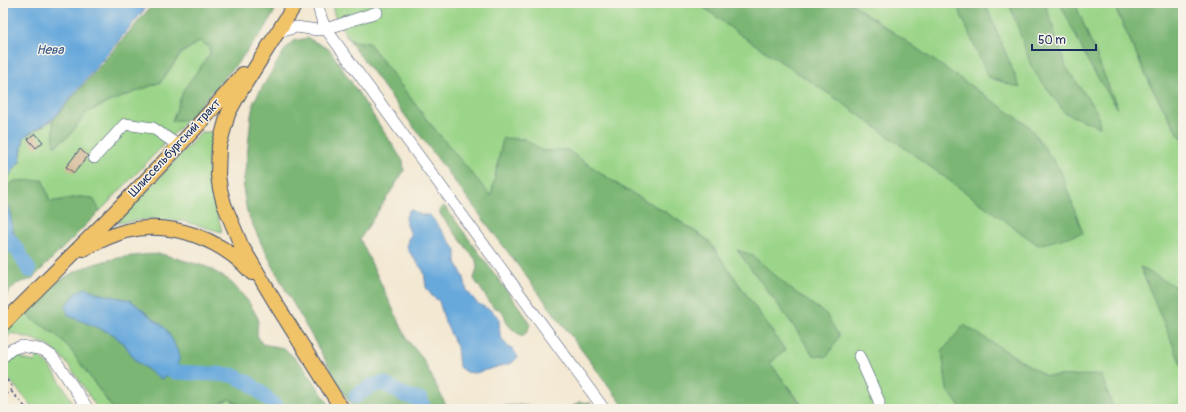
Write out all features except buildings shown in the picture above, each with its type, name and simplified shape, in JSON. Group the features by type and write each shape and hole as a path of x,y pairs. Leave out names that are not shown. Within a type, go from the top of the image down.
{"main road":[{"path":"296,3 228,114 219,146 218,175 220,189 232,225 241,245 342,409"},
{"name":"Шлиссельбургский тракт","path":"3,324 179,146 229,91 276,34"},
{"path":"69,257 99,241 126,231 157,228 174,230 208,241 226,250 240,260 278,307"}],"street":[{"path":"317,3 326,28 604,409"},
{"path":"276,34 296,27 318,30 377,12"},
{"path":"94,158 125,124 153,128 179,146"},
{"path":"3,357 12,349 22,346 43,350 52,356 88,409"},
{"path":"859,356 879,401 879,409"}],"path":[{"path":"3,375 13,388 11,390 27,409"},
{"path":"3,393 4,395 11,390"}],"green space":[{"path":"154,3 279,3 266,27 236,65 188,119 172,121 184,89 210,54 209,47 200,41 181,53 161,82 107,103 86,113 69,136 54,146 53,120"},
{"path":"331,3 1113,3 1153,90 1179,135 1183,138 1183,409 805,409 770,363 785,350 708,240 667,213 623,188 567,150 542,151 525,139 503,139 491,197 427,120 369,43 353,41 345,33 335,17"},
{"path":"698,3 851,3 1029,126 1060,170 1083,233 1038,245 844,104 732,29"},
{"path":"956,3 985,3 1020,88 988,77"},
{"path":"1009,3 1045,3 1066,67 1097,112 1100,127 1065,113 1032,68"},
{"path":"1060,3 1075,3 1118,109 1091,67"},
{"path":"1113,3 1183,3 1183,138 1179,135 1153,90"},
{"path":"345,33 353,41 369,43 427,120 491,196 503,138 525,139 542,151 567,150 623,188 667,213 708,240 785,350 770,363 805,409 626,409 355,49"},
{"path":"308,38 330,50 403,161 404,171 360,239 408,341 423,359 448,409 353,409 285,289 247,212 243,187 254,101 284,51 293,41"},
{"path":"200,41 209,47 210,54 172,120 188,119 100,211 92,198 79,197 50,202 3,188 3,184 20,161 24,137 53,120 55,146 69,136 86,113 160,82 182,53"},
{"path":"202,132 212,132 213,136 208,159 210,186 222,232 183,221 150,219 117,223"},
{"path":"43,180 50,202 79,197 93,198 100,211 32,279 16,284 4,298 3,251 17,251 19,241 13,232 10,209 3,200 3,188 15,181"},
{"path":"443,206 527,318 530,324 527,332 522,336 508,325 502,311 493,307 474,279 477,268 476,260 440,214 440,209"},
{"path":"737,250 752,255 792,290 826,314 839,336 827,357 813,355 790,321"},
{"path":"161,254 207,267 229,280 248,301 258,318 257,335 262,344 284,348 304,367 332,409 241,409 238,404 229,399 220,403 218,409 113,409 68,346 55,334 29,317 27,310 54,285 75,272 98,263 123,257","holes":["86,288 100,294 130,300 165,328 136,361 125,345 113,334"]},
{"path":"1140,267 1183,291 1183,369"},
{"path":"27,310 27,314 55,334 68,346 113,409 98,409 65,361 49,346 39,341 12,333 3,342 3,336 9,331 9,328"},
{"path":"964,325 1046,376 1101,375 1114,409 962,409 947,390 942,351"},
{"path":"23,353 22,359 35,362 37,355 48,365 64,387 77,409 34,409 3,372 3,366 16,356"},
{"path":"229,399 238,404 241,409 218,409 220,403"},
{"path":"579,402 590,403 594,409 569,409"},
{"path":"519,405 550,409 470,409 473,407"}],"water":[{"name":"Нева","path":"3,3 150,3 54,118 24,137 20,161 3,184"},
{"path":"3,200 10,209 13,232 19,241 18,251 3,251"},
{"path":"410,209 421,215 430,215 456,250 456,262 464,278 467,291 477,303 492,311 499,318 500,336 508,347 512,348 518,357 512,363 475,373 466,372 459,367 457,347 445,322 439,301 432,296 426,287 424,272 408,250 408,239 411,235 405,219"},
{"path":"86,288 100,294 130,300 165,328 180,357 175,372 161,379 136,361 125,345 113,334 69,316 65,307 78,291"}],"waterway":[{"path":"3,232 18,251 29,270"},
{"path":"161,359 175,372 232,375 249,383 278,409"},
{"path":"356,396 371,386 383,383 404,395 421,400 424,409"}]}
